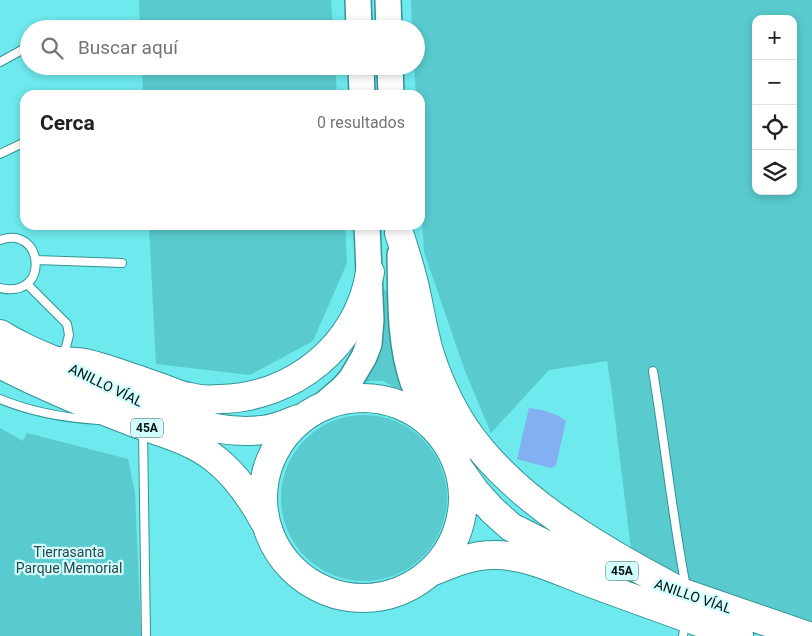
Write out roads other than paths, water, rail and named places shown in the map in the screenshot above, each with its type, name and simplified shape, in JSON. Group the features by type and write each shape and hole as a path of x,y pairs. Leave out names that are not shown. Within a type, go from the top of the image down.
{"highway":[{"path":"399,230 415,286 429,351 456,414 481,450 531,498 617,556 693,617"},
{"path":"58,361 87,363 190,398 231,399 258,394 290,382 308,371 338,343 360,308 367,289 370,272"},
{"name":"ANILLO VÍAL","path":"0,334 21,346 58,361 157,410 212,428 239,431 276,428 336,401 351,398 383,399 413,410 438,430 475,491 511,527 693,617 738,636"},
{"name":"ANILLO VÍAL","path":"0,364 74,399 193,445 213,457 246,492 267,526"},
{"path":"312,412 292,427 273,452 267,466 262,496 267,526 279,552 292,569 322,589 350,597 364,598 385,595 406,588 430,572 446,554 458,531 463,507 460,469"},
{"name":"ANILLO VÍAL","path":"430,572 458,561 480,556 516,557 693,617 808,636"}],"main road":[{"path":"358,0 359,20"},
{"path":"388,0 389,20"},
{"path":"361,75 362,90"},
{"path":"390,75 391,90"},
{"path":"312,412 343,388 351,379 364,357 368,344 371,320 367,230"},
{"path":"399,230 403,335 409,367 418,395 438,430"}],"lane":[{"path":"0,62 20,51"},
{"path":"0,154 20,144"},
{"path":"0,240 11,237 20,239 34,251 36,260 33,278 26,284 9,290 0,288"},
{"path":"36,260 122,263"},
{"path":"26,284 67,324 69,335 66,347 58,361"},
{"path":"653,371 678,541 693,617"},
{"path":"0,399 35,411 84,419 138,424 146,636"}],"park label":[{"name":"Tierrasanta Parque Memorial","path":"69,560"}]}
